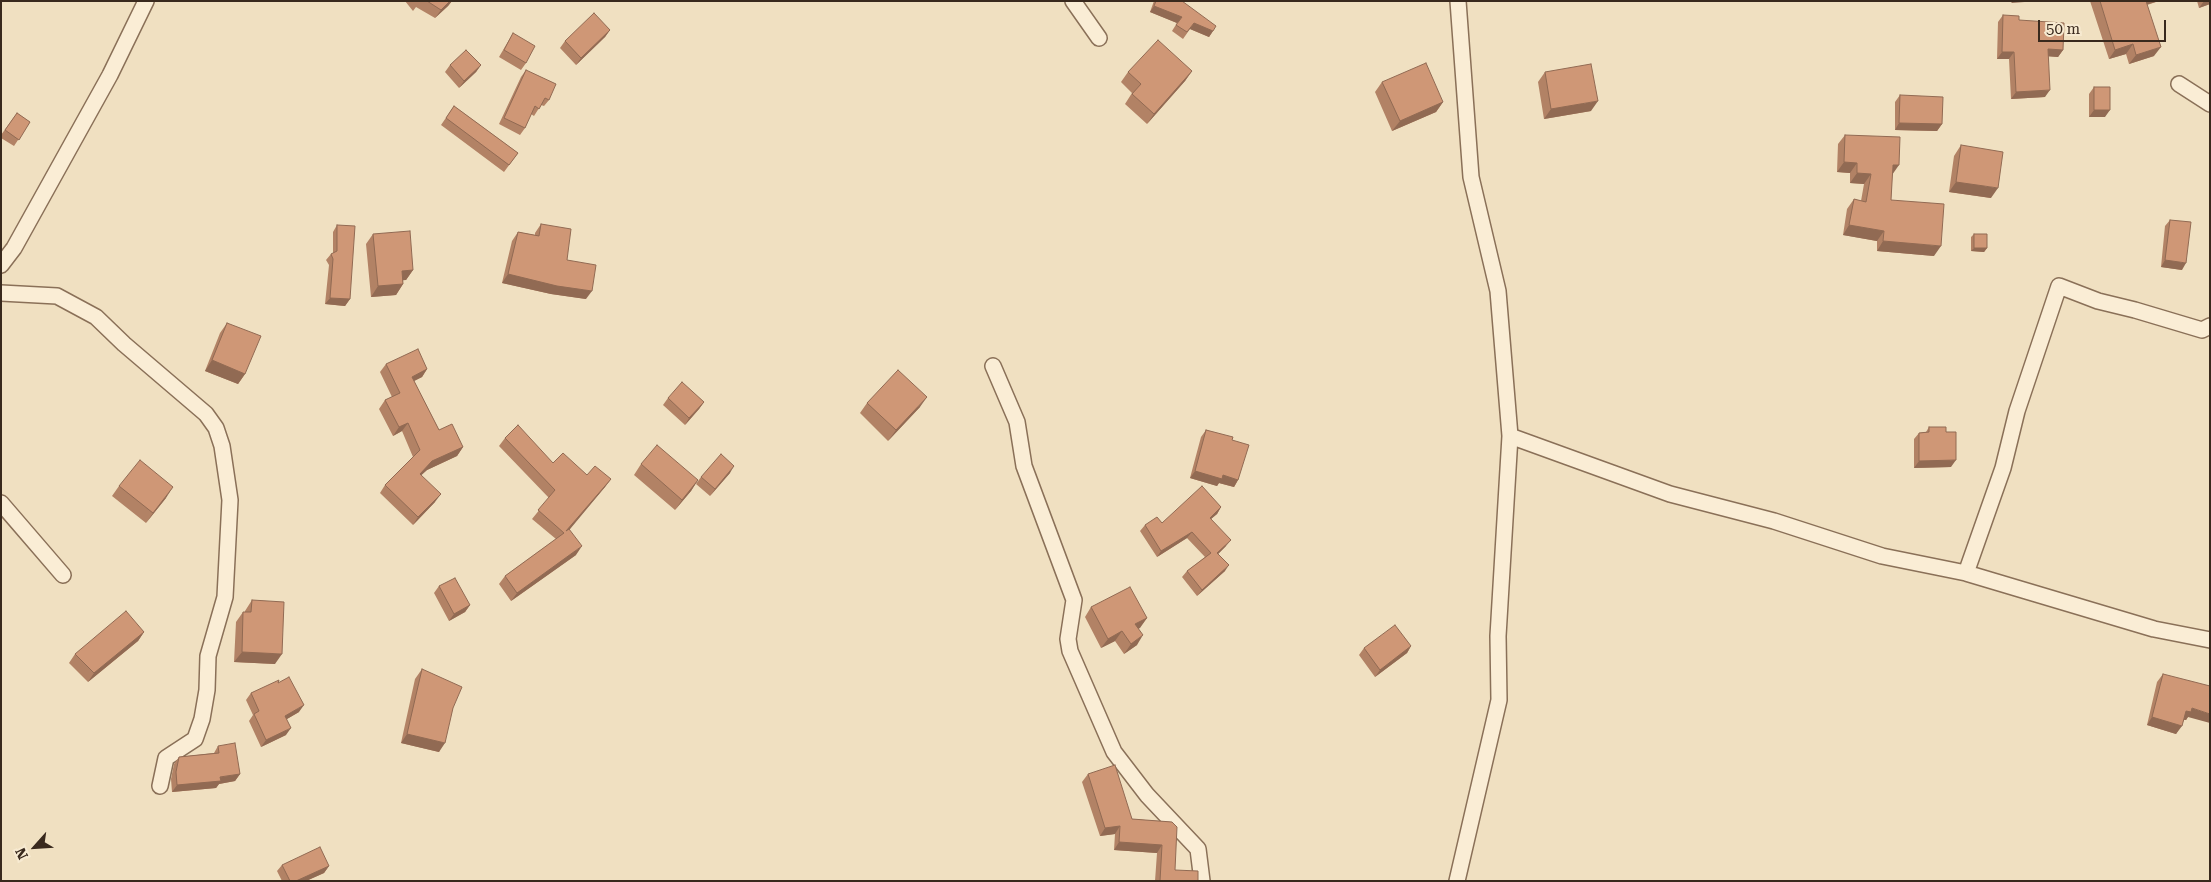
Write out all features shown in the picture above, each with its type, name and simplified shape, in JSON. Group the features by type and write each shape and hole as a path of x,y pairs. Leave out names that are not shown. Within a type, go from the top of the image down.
{"street":[{"path":"1,265 14,248 110,75 146,1"},
{"path":"1074,1 1099,38"},
{"path":"1457,881 1499,700 1498,636 1510,436 1498,292 1471,177 1458,1"},
{"path":"2179,84 2210,104"},
{"path":"1966,573 2003,468 2017,411 2059,286 2098,301 2202,330 2210,326"},
{"path":"1,294 57,296 96,317 124,344 206,414 216,428 222,446 230,500 225,597 208,656 207,690 202,719 195,739 166,758 160,786"},
{"path":"993,366 1017,422 1024,466 1074,600 1068,639 1070,651 1114,752 1147,795 1198,849 1202,881"},
{"path":"1510,436 1670,494 1774,521 1882,556 1966,573 2154,628 2210,640"},
{"path":"1,503 63,575"}],"building":[{"path":"427,1 450,1 441,10"},
{"path":"1156,1 1182,1 1216,26 1213,31 1194,23 1187,32 1176,25 1182,17 1154,6"},
{"path":"2100,1 2146,1 2161,47 2136,55 2133,44 2115,50"},
{"path":"594,13 610,30 581,58 565,41"},
{"path":"2003,15 2019,16 2019,20 2064,23 2063,50 2048,49 2050,90 2016,92 2014,52 2002,52"},
{"path":"513,33 535,46 526,63 504,50"},
{"path":"1158,40 1192,71 1154,114 1132,94 1141,84 1128,72"},
{"path":"466,50 481,65 464,81 450,65"},
{"path":"1426,63 1443,102 1400,121 1382,82"},
{"path":"1591,64 1598,101 1551,109 1545,72"},
{"path":"526,70 556,84 549,100 545,98 539,109 535,106 525,128 504,118"},
{"path":"2094,87 2110,87 2110,110 2094,110"},
{"path":"1900,95 1943,97 1942,124 1899,123"},
{"path":"454,106 518,153 509,165 446,118"},
{"path":"17,113 30,122 19,140 5,130"},
{"path":"1845,135 1900,137 1899,165 1893,165 1891,200 1944,204 1941,246 1883,241 1884,231 1849,225 1854,199 1866,202 1871,174 1857,173 1857,163 1844,162"},
{"path":"1961,145 2003,152 1998,188 1956,182"},
{"path":"2170,220 2191,222 2186,263 2165,260"},
{"path":"541,224 571,229 567,260 596,265 592,291 557,286 508,274 518,232 539,236"},
{"path":"337,225 355,226 350,299 330,298 333,259 331,254 337,251"},
{"path":"410,231 413,270 402,271 403,284 378,286 373,234"},
{"path":"1974,234 1987,234 1987,248 1974,248"},
{"path":"227,323 261,336 245,374 212,360"},
{"path":"418,349 427,369 412,377 439,430 452,424 463,447 432,461 420,474 441,494 418,517 385,485 420,450 408,423 399,427 385,400 400,393 386,364"},
{"path":"898,370 927,397 896,430 867,403"},
{"path":"682,382 704,402 689,418 668,398"},
{"path":"518,425 553,463 563,453 587,475 595,466 611,479 566,531 569,529 582,546 517,593 505,576 564,533 538,510 555,490 505,438"},
{"path":"1929,427 1946,427 1946,432 1956,432 1956,460 1919,461 1919,433 1929,432"},
{"path":"1206,430 1233,437 1232,440 1249,445 1238,480 1223,475 1222,479 1195,471"},
{"path":"657,445 698,480 682,500 641,464"},
{"path":"721,454 734,466 715,489 701,477"},
{"path":"140,460 173,487 153,513 119,486"},
{"path":"1202,486 1221,507 1210,518 1231,540 1217,553 1229,565 1202,590 1187,571 1211,553 1192,532 1161,551 1145,525 1157,517 1162,523"},
{"path":"455,578 470,605 454,614 439,586"},
{"path":"1130,587 1147,618 1135,624 1143,635 1131,644 1122,631 1108,639 1091,607"},
{"path":"252,600 284,602 282,654 242,652 243,612 251,612"},
{"path":"126,611 144,632 94,673 75,654"},
{"path":"1395,625 1411,646 1380,670 1364,648"},
{"path":"422,669 462,687 453,708 445,743 407,734"},
{"path":"2163,674 2210,686 2210,714 2192,708 2191,712 2186,711 2182,726 2152,717"},
{"path":"289,677 304,705 285,716 291,728 266,740 254,714 259,711 251,693"},
{"path":"235,743 240,774 220,777 221,781 177,785 176,772 179,757 219,753 218,746"},
{"path":"1115,765 1132,819 1172,822 1177,827 1175,870 1198,871 1198,881 1160,881 1162,845 1119,842 1120,826 1105,828 1088,774"},
{"path":"320,847 329,866 296,881 290,881 282,865"}]}
